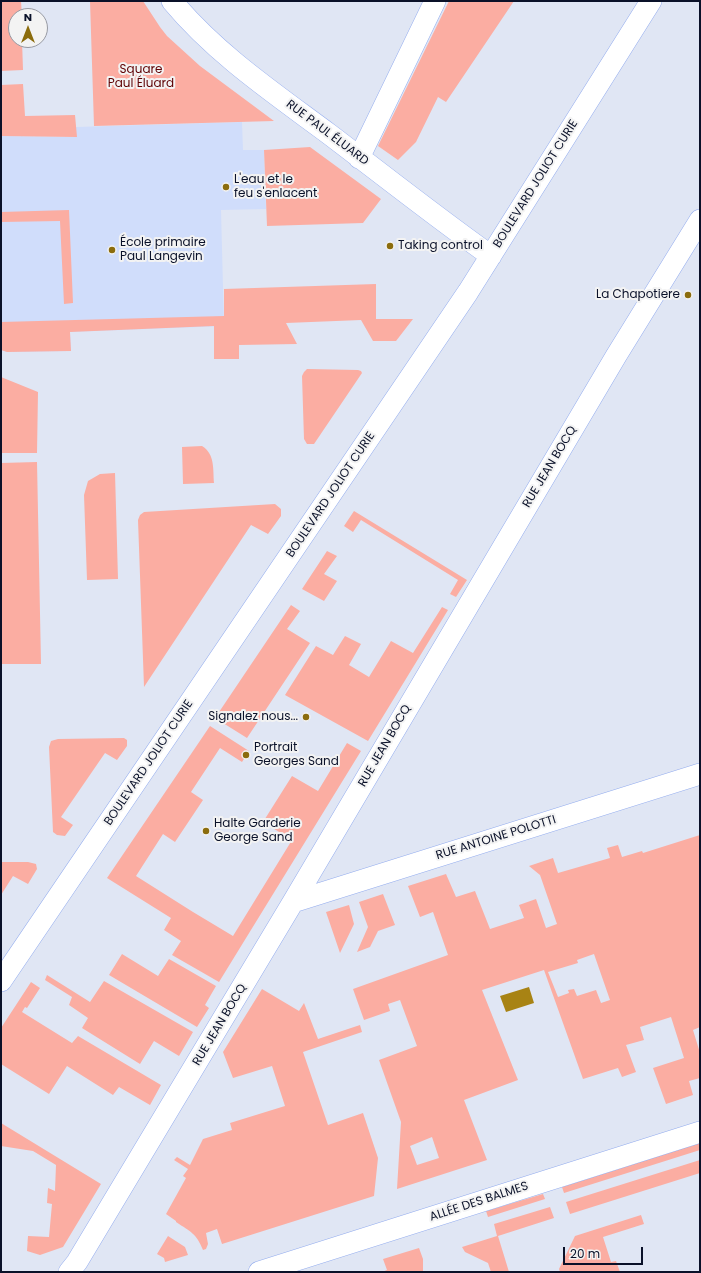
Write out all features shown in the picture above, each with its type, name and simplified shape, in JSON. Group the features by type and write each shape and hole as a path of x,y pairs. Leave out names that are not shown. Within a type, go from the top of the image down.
{"street":[{"name":"RUE PAUL ÉLUARD","path":"172,1 186,18 222,53 491,256"},
{"path":"360,158 435,1"},
{"name":"BOULEVARD JOLIOT CURIE","path":"1,981 468,292 651,1"},
{"name":"RUE JEAN BOCQ","path":"75,1269 612,363 700,220"},
{"name":"RUE ANTOINE POLOTTI","path":"293,902 700,774"},
{"name":"ALLÉE DES BALMES","path":"259,1272 700,1132"}],"shaded area":[{"name":"École primaire Paul Langevin","path":"242,122 243,150 264,150 266,209 221,210 224,326 70,332 71,351 7,352 1,350 1,136 76,137 76,127"},
{"path":"529,987 534,1003 506,1012 500,996"}],"green space":[{"path":"1,1 21,1 21,8 8,8 8,48 22,48 23,70 1,71"},
{"name":"Square Paul Éluard","path":"90,1 143,1 167,36 200,66 274,121 94,126"},
{"path":"449,1 514,1 446,102 438,97 416,142 398,160 378,146"},
{"path":"23,84 25,116 75,115 77,137 1,136 1,85"},
{"path":"310,147 381,199 363,223 267,226 264,150"},
{"path":"69,210 73,303 64,304 60,221 1,222 1,212"},
{"path":"376,284 376,319 413,319 396,341 373,341 361,320 286,323 297,344 239,345 239,359 214,359 214,326 70,332 71,351 7,352 1,350 1,322 224,316 224,289"},
{"path":"307,369 358,370 362,373 314,444 307,444 304,439 302,376"},
{"path":"1,377 38,392 37,453 1,453"},
{"path":"202,446 209,453 211,458 214,483 183,484 182,447"},
{"path":"37,462 41,664 1,664 1,463"},
{"path":"115,473 118,579 87,580 84,495 88,481 100,474"},
{"path":"275,504 281,509 281,516 268,534 251,525 144,687 138,520 140,515 144,512"},
{"path":"354,511 467,580 456,597 450,594 458,580 361,520 353,532 344,526"},
{"path":"327,551 337,556 324,574 337,581 324,601 302,589"},
{"path":"291,605 300,611 287,629 310,643 247,738 215,718"},
{"path":"442,607 448,610 368,741 285,695 316,646 333,655 345,636 361,644 349,665 369,677 391,641 413,653"},
{"path":"210,726 249,751 242,762 220,748 191,792 203,800 175,842 163,834 136,876 233,936 292,840 263,822 292,776 318,791 347,743 361,751 219,982 172,955 181,941 164,930 171,918 107,878"},
{"path":"124,738 127,740 127,746 117,760 105,753 61,817 73,825 65,836 57,835 53,832 49,747 51,741 58,739"},
{"path":"700,835 700,1027 693,1030 700,1053 700,1078 689,1081 693,1095 666,1104 653,1068 684,1058 671,1017 640,1027 644,1040 626,1045 636,1072 622,1077 618,1068 583,1079 544,970 482,990 518,1080 464,1100 487,1160 397,1189 401,1122 379,1060 417,1046 400,1000 388,1004 390,1011 364,1020 353,989 448,955 433,912 420,917 408,886 446,874 456,897 475,891 490,929 524,918 519,905 536,899 546,928 557,924 540,875 529,866 553,858 558,873 610,858 607,848 618,845 622,857 642,851 643,853","holes":["594,954 610,1000 601,1003 596,990 577,996 574,989 568,990 569,993 558,997 548,972 578,963 577,960","432,1137 439,1158 417,1165 410,1146"]},
{"path":"1,862 28,862 36,864 37,869 28,884 13,876 1,895"},
{"path":"383,894 395,925 378,931 370,947 357,952 368,927 359,902"},
{"path":"349,905 354,924 340,953 326,912"},
{"path":"122,954 158,976 169,959 216,986 205,1005 209,1008 197,1027 109,975"},
{"path":"47,975 90,1002 104,981 193,1032 179,1056 154,1041 140,1064 82,1028 88,1018 69,1005 72,997 45,980"},
{"path":"31,982 40,988 27,1008 25,1007 22,1012 72,1043 78,1036 161,1085 150,1105 119,1087 113,1095 67,1066 49,1094 1,1064 1,1028"},
{"path":"262,989 299,1011 304,1003 318,1039 360,1025 362,1032 303,1052 328,1125 363,1113 378,1158 374,1196 222,1244 217,1229 206,1233 208,1244 206,1249 203,1250 198,1240 192,1233 166,1214 186,1178 183,1176 188,1169 174,1160 177,1157 190,1165 203,1139 232,1130 230,1123 285,1106 272,1066 233,1078 223,1052"},
{"path":"1,1123 101,1184 63,1247 40,1255 27,1251 28,1236 49,1237 52,1204 47,1203 48,1188 55,1191 56,1165 33,1151 1,1146"},
{"path":"700,1143 700,1150 564,1193 562,1187"},
{"path":"700,1160 700,1173 570,1214 566,1202"},
{"path":"543,1194 545,1199 488,1217 486,1211"},
{"path":"550,1207 554,1218 498,1236 509,1272 491,1272 488,1263 465,1252 462,1247 497,1236 494,1224"},
{"path":"641,1215 644,1224 603,1237 611,1262 616,1261 620,1272 560,1272 559,1269 575,1236"},
{"path":"168,1236 185,1247 188,1255 165,1262 164,1258 157,1254"},
{"path":"419,1248 423,1259 423,1272 382,1272 387,1270 383,1259"}],"place":[{"name":"L'eau et le feu s'enlacent","path":"226,187"},
{"name":"Taking control","path":"390,246"},
{"name":"École primaire Paul Langevin","path":"112,250"},
{"name":"La Chapotiere","path":"688,295"},
{"name":"Signalez nous...","path":"306,717"},
{"name":"Portrait Georges Sand","path":"246,755"},
{"name":"Halte Garderie George Sand","path":"206,831"}]}
